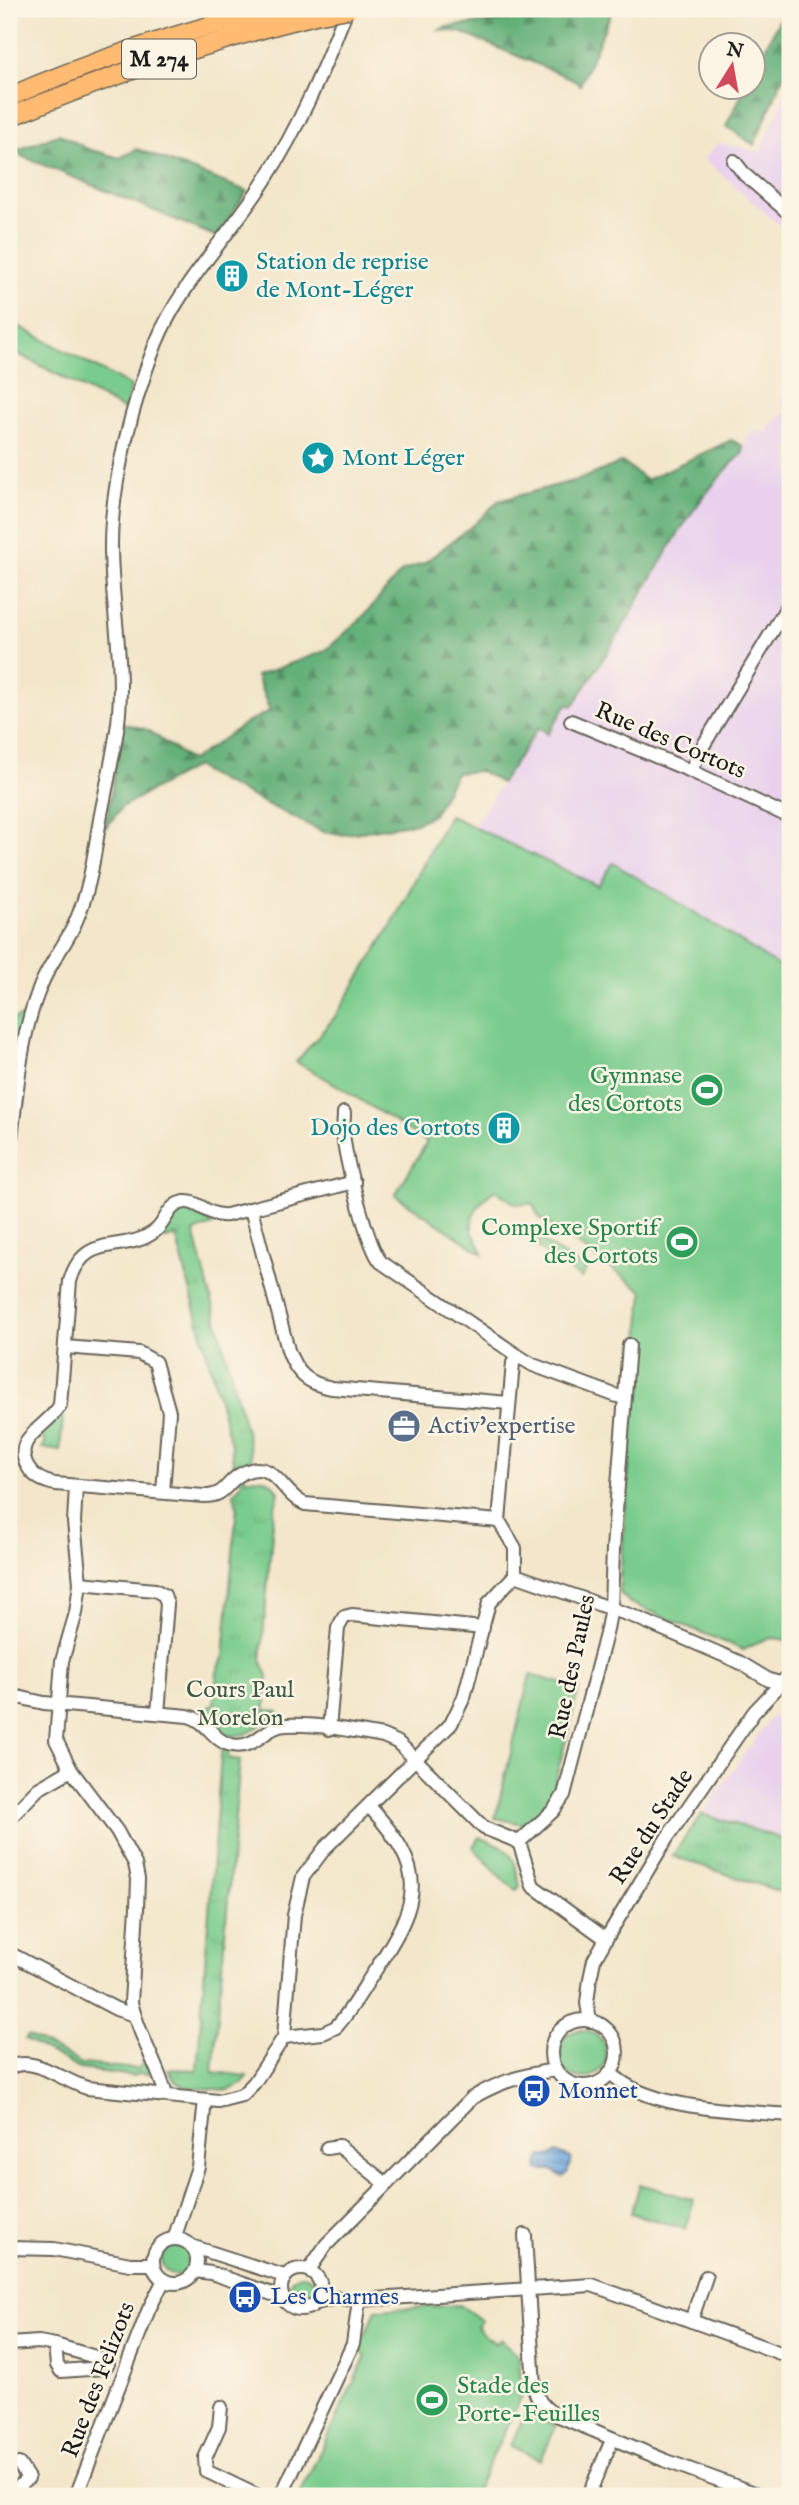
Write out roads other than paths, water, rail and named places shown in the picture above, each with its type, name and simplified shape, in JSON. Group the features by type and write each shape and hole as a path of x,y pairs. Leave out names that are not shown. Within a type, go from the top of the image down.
{"highway":[{"name":"M 274","path":"9,97 128,52 212,24 271,9"},
{"name":"M 274","path":"9,117 90,83 173,54 250,31 348,9"}],"street":[{"path":"9,1153 26,1034 40,985 76,922 92,875 118,724 120,688 111,547 121,465 134,413 157,342 176,305 265,181 296,127 348,9"},
{"path":"734,162 790,214"},
{"path":"691,771 700,751 790,602"},
{"name":"Rue des Cortots","path":"571,721 691,771 790,817"},
{"path":"344,1113 343,1140 371,1246 378,1259 518,1356 545,1369 625,1397"},
{"path":"354,1182 251,1209 216,1215 192,1203 181,1203 169,1211 160,1226 151,1234 87,1253 77,1264 70,1281 58,1408 48,1421 35,1429 24,1450 29,1467 39,1478 55,1484 213,1496 225,1490 242,1474 258,1470 275,1476 290,1495 305,1504 499,1521"},
{"path":"251,1209 288,1350 296,1368 307,1380 332,1388 509,1403"},
{"name":"Rue des Paules","path":"519,1842 553,1811 564,1795 606,1634 611,1608 629,1345"},
{"path":"65,1347 139,1353 155,1362 169,1412 163,1492"},
{"path":"9,2068 15,2064 32,2063 87,2088 205,2100 228,2100 242,2095 254,2083 284,2037 294,1915 303,1877 325,1847 451,1724 460,1710 489,1603 515,1575 515,1548 499,1521 513,1363 518,1356"},
{"path":"9,1449 24,1450"},
{"path":"76,1486 74,1518 80,1583 76,1613 62,1661 56,1740 71,1770 117,1831 135,1864 138,1879 131,2002 166,2095"},
{"path":"515,1575 611,1608 718,1652 748,1666 769,1680 787,1681"},
{"path":"80,1583 155,1590 164,1595 167,1604 158,1713"},
{"path":"328,1729 338,1628 344,1617 352,1615 482,1628"},
{"name":"Rue du Stade","path":"590,2021 587,2003 590,1979 594,1960 606,1939 675,1826 754,1712 787,1681"},
{"path":"9,1695 30,1701 196,1717 220,1740 232,1746 253,1743 282,1725 383,1736 397,1742 484,1828 519,1842 533,1886 606,1939"},
{"path":"9,1819 38,1789 71,1770"},
{"path":"284,2037 323,2033 336,2027 404,1922 411,1895 410,1869 397,1838 369,1806"},
{"path":"9,1953 116,2009 134,2015"},
{"path":"590,2021 608,2032 617,2052 611,2073 603,2080 583,2086 563,2079 556,2070 551,2051 558,2032 572,2022 590,2021"},
{"path":"309,2270 326,2245 472,2098 502,2082 537,2072 556,2070"},
{"path":"611,2073 629,2089 664,2100 720,2109 790,2115"},
{"path":"174,2239 198,2167 205,2100"},
{"path":"327,2148 339,2146 385,2183"},
{"path":"525,2235 534,2387 538,2399 552,2413 612,2440 762,2496"},
{"path":"191,2246 197,2257 195,2271 188,2279 179,2283 164,2280 156,2273 153,2264 156,2249 164,2242 174,2239 284,2276"},
{"path":"9,2248 54,2249 130,2264 153,2264"},
{"path":"296,2269 309,2270 319,2278 320,2297 311,2307 299,2309 288,2305 280,2288 284,2276 296,2269"},
{"path":"195,2271 211,2273 284,2300"},
{"path":"691,2321 706,2277"},
{"name":"Rue des Felizots","path":"76,2496 149,2309 164,2280"},
{"path":"316,2303 337,2298 359,2300 595,2286 780,2353 790,2353"},
{"path":"321,2287 337,2298"},
{"path":"281,2496 353,2344 359,2300"},
{"path":"9,2344 39,2342 55,2345 102,2359 125,2370"},
{"path":"55,2345 57,2365 61,2371 103,2368 108,2364"},
{"path":"221,2407 219,2427 205,2458 206,2471 258,2496"},
{"path":"588,2496 612,2440"},
{"path":"9,2496 28,2478 19,2464"}],"water":[{"path":"556,2152 571,2158 567,2174 563,2177 552,2170 539,2170 537,2167 541,2156"}],"place":[{"name":"Station de reprise de Mont-Léger","path":"232,276"},
{"name":"Mont Léger","path":"318,458"},
{"name":"Gymnase des Cortots","path":"707,1090"},
{"name":"Dojo des Cortots","path":"504,1128"},
{"name":"Complexe Sportif des Cortots","path":"682,1242"},
{"name":"Activ'expertise","path":"404,1426"},
{"name":"Monnet","path":"534,2091"},
{"name":"Les Charmes","path":"245,2297"},
{"name":"Stade des Porte-Feuilles","path":"432,2400"}],"park label":[{"name":"Cours Paul Morelon","path":"240,1704"}]}
